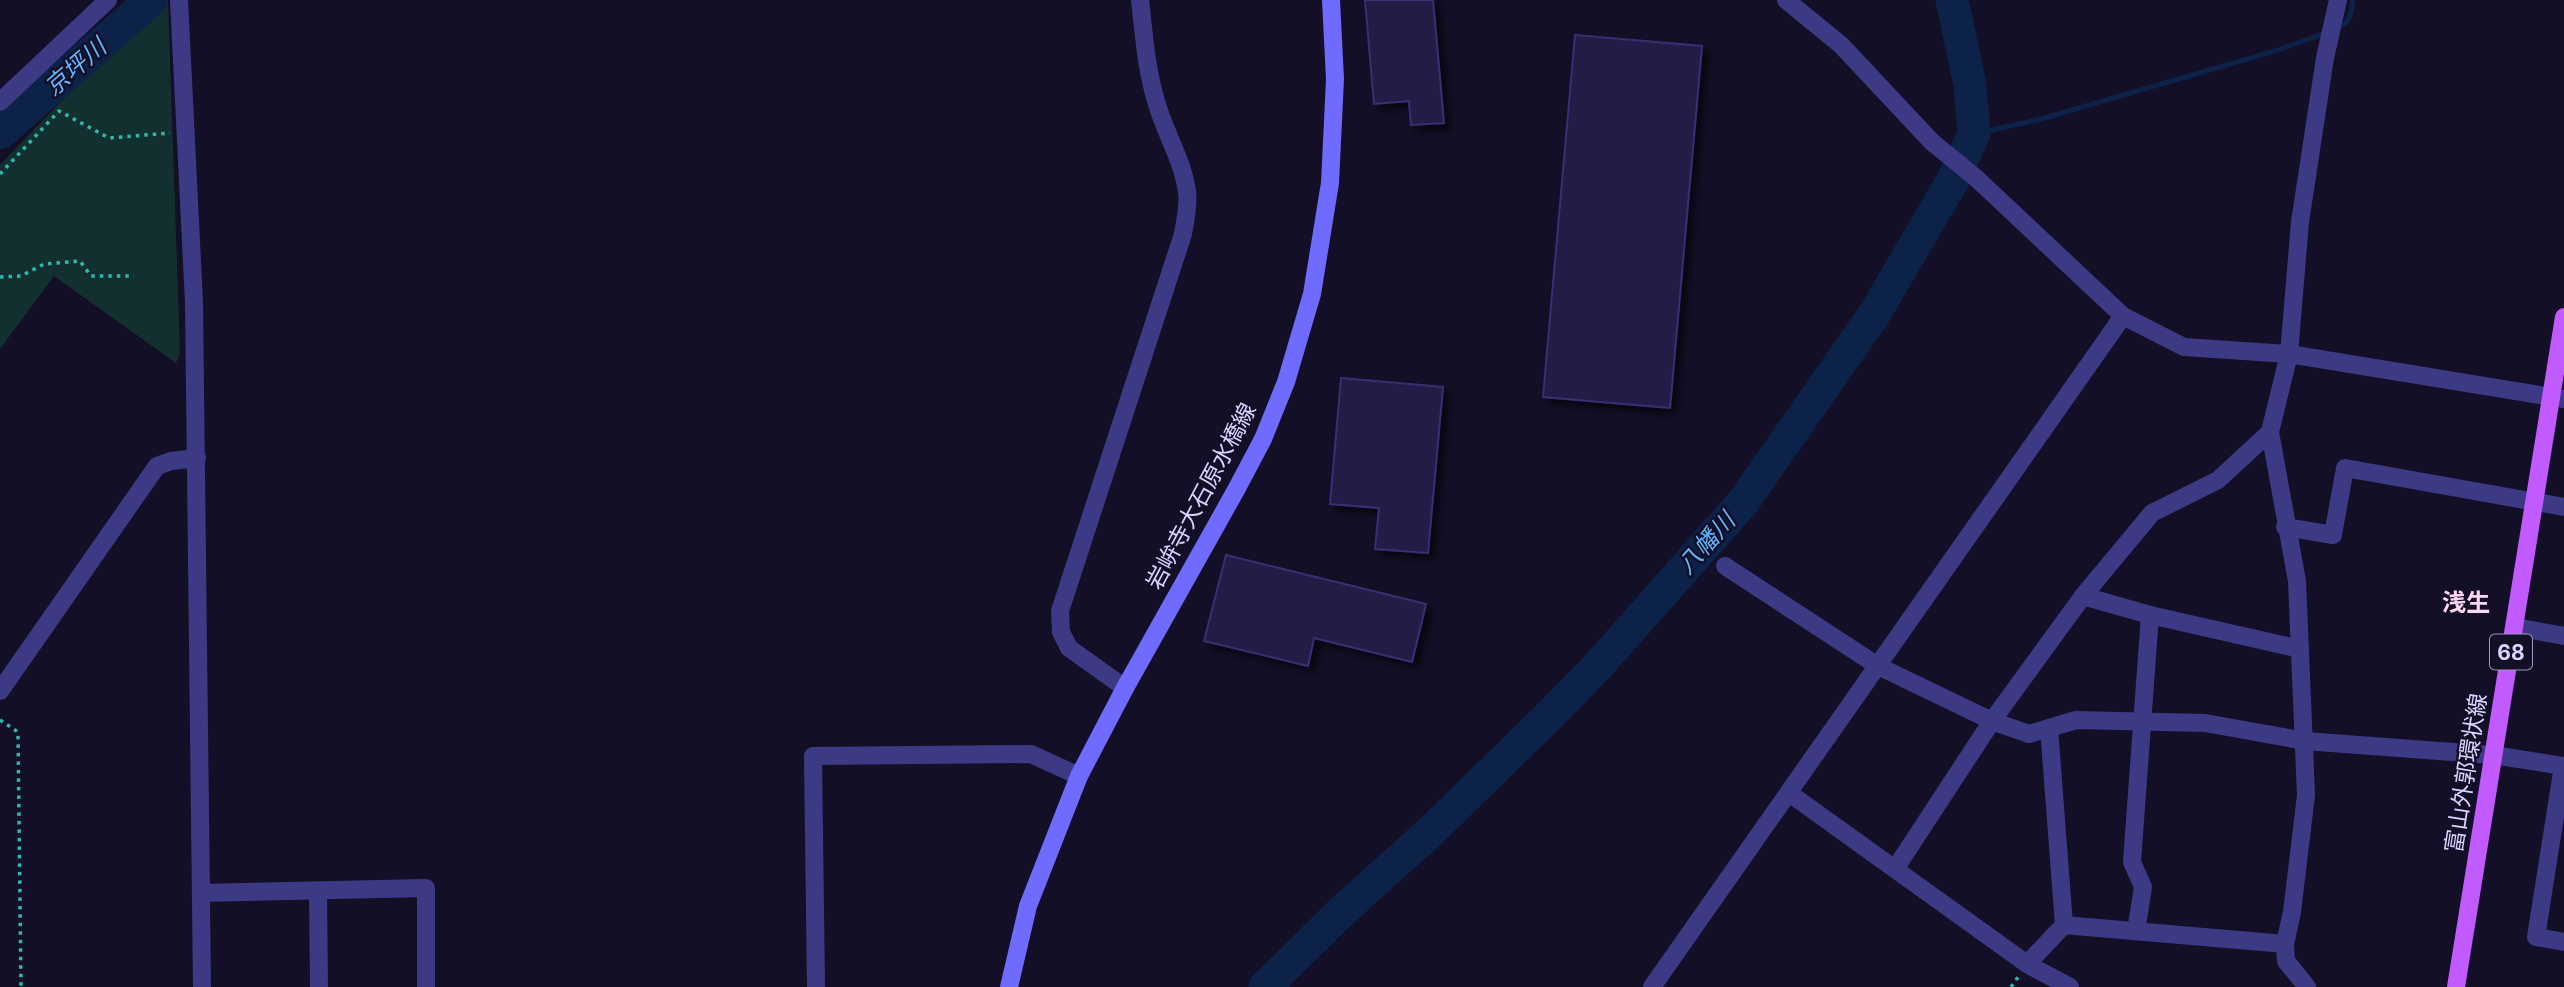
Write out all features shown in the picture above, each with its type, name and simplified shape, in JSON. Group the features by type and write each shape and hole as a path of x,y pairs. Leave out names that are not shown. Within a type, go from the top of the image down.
{"main road":[{"name":"岩峅寺大石原水橋線","path":"1009,987 1028,906 1079,776 1263,439 1286,382 1312,293 1328,194 1335,79 1331,0"},
{"name":"富山外郭環状線","path":"2456,987 2535,502 2557,399 2564,317"}],"street":[{"path":"0,102 108,0"},
{"path":"180,0 194,302 202,987"},
{"path":"1125,688 1069,648 1061,632 1060,611 1183,234 1187,211 1188,193 1182,169 1164,128 1148,68 1140,0"},
{"path":"1786,0 1841,45 1932,142 1976,178 2123,316 2184,347 2289,354 2557,399"},
{"path":"2307,987 2286,961 2285,944 2292,912 2306,796 2305,741 2297,581 2285,527 2270,432 2289,354 2300,222 2325,58 2337,0"},
{"path":"1652,987 2123,316"},
{"path":"1895,869 1992,721 2082,596 2152,513 2218,480 2270,432"},
{"path":"0,691 157,466 171,461 197,458"},
{"path":"2285,527 2333,534 2345,468 2564,507"},
{"path":"1725,566 1878,666 1992,721 2029,734 2076,720 2205,723 2305,741 2493,755 2563,766 2536,937 2564,942"},
{"path":"2082,596 2150,615 2300,649"},
{"path":"2136,931 2143,887 2132,862 2150,615"},
{"path":"2515,627 2564,636"},
{"path":"2027,964 2064,925 2049,728"},
{"path":"816,987 813,756 1031,754 1079,776"},
{"path":"1789,793 2027,964 2070,987"},
{"path":"201,893 426,888 426,987"},
{"path":"318,891 319,987"},
{"path":"2064,925 2285,944"}],"path":[{"path":"0,174 59,111 109,138 186,132"},
{"path":"0,276 21,276 44,264 80,261 91,276 134,276"},
{"path":"0,720 18,732 21,987"}],"green space":[{"path":"158,0 168,0 180,353 176,363 54,276 0,349 0,165"}],"building":[{"path":"1365,0 1433,0 1444,123 1411,125 1409,101 1374,104"},
{"path":"1575,35 1702,46 1670,408 1543,397"},
{"path":"1341,378 1443,387 1428,553 1375,549 1379,508 1330,504"},
{"path":"1226,555 1426,604 1412,662 1314,638 1308,666 1204,641"}],"waterway":[{"name":"京坪川","path":"0,133 151,0"},
{"name":"八幡川","path":"1265,987 1340,913 1430,832 1597,667 1744,501 1875,313 1953,180 1974,134 1970,85 1952,0"},
{"path":"2337,28 2348,20 2353,0"},
{"path":"1974,134 2041,119 2278,50 2328,32"}],"district":[{"name":"浅生","path":"2466,602"}]}
